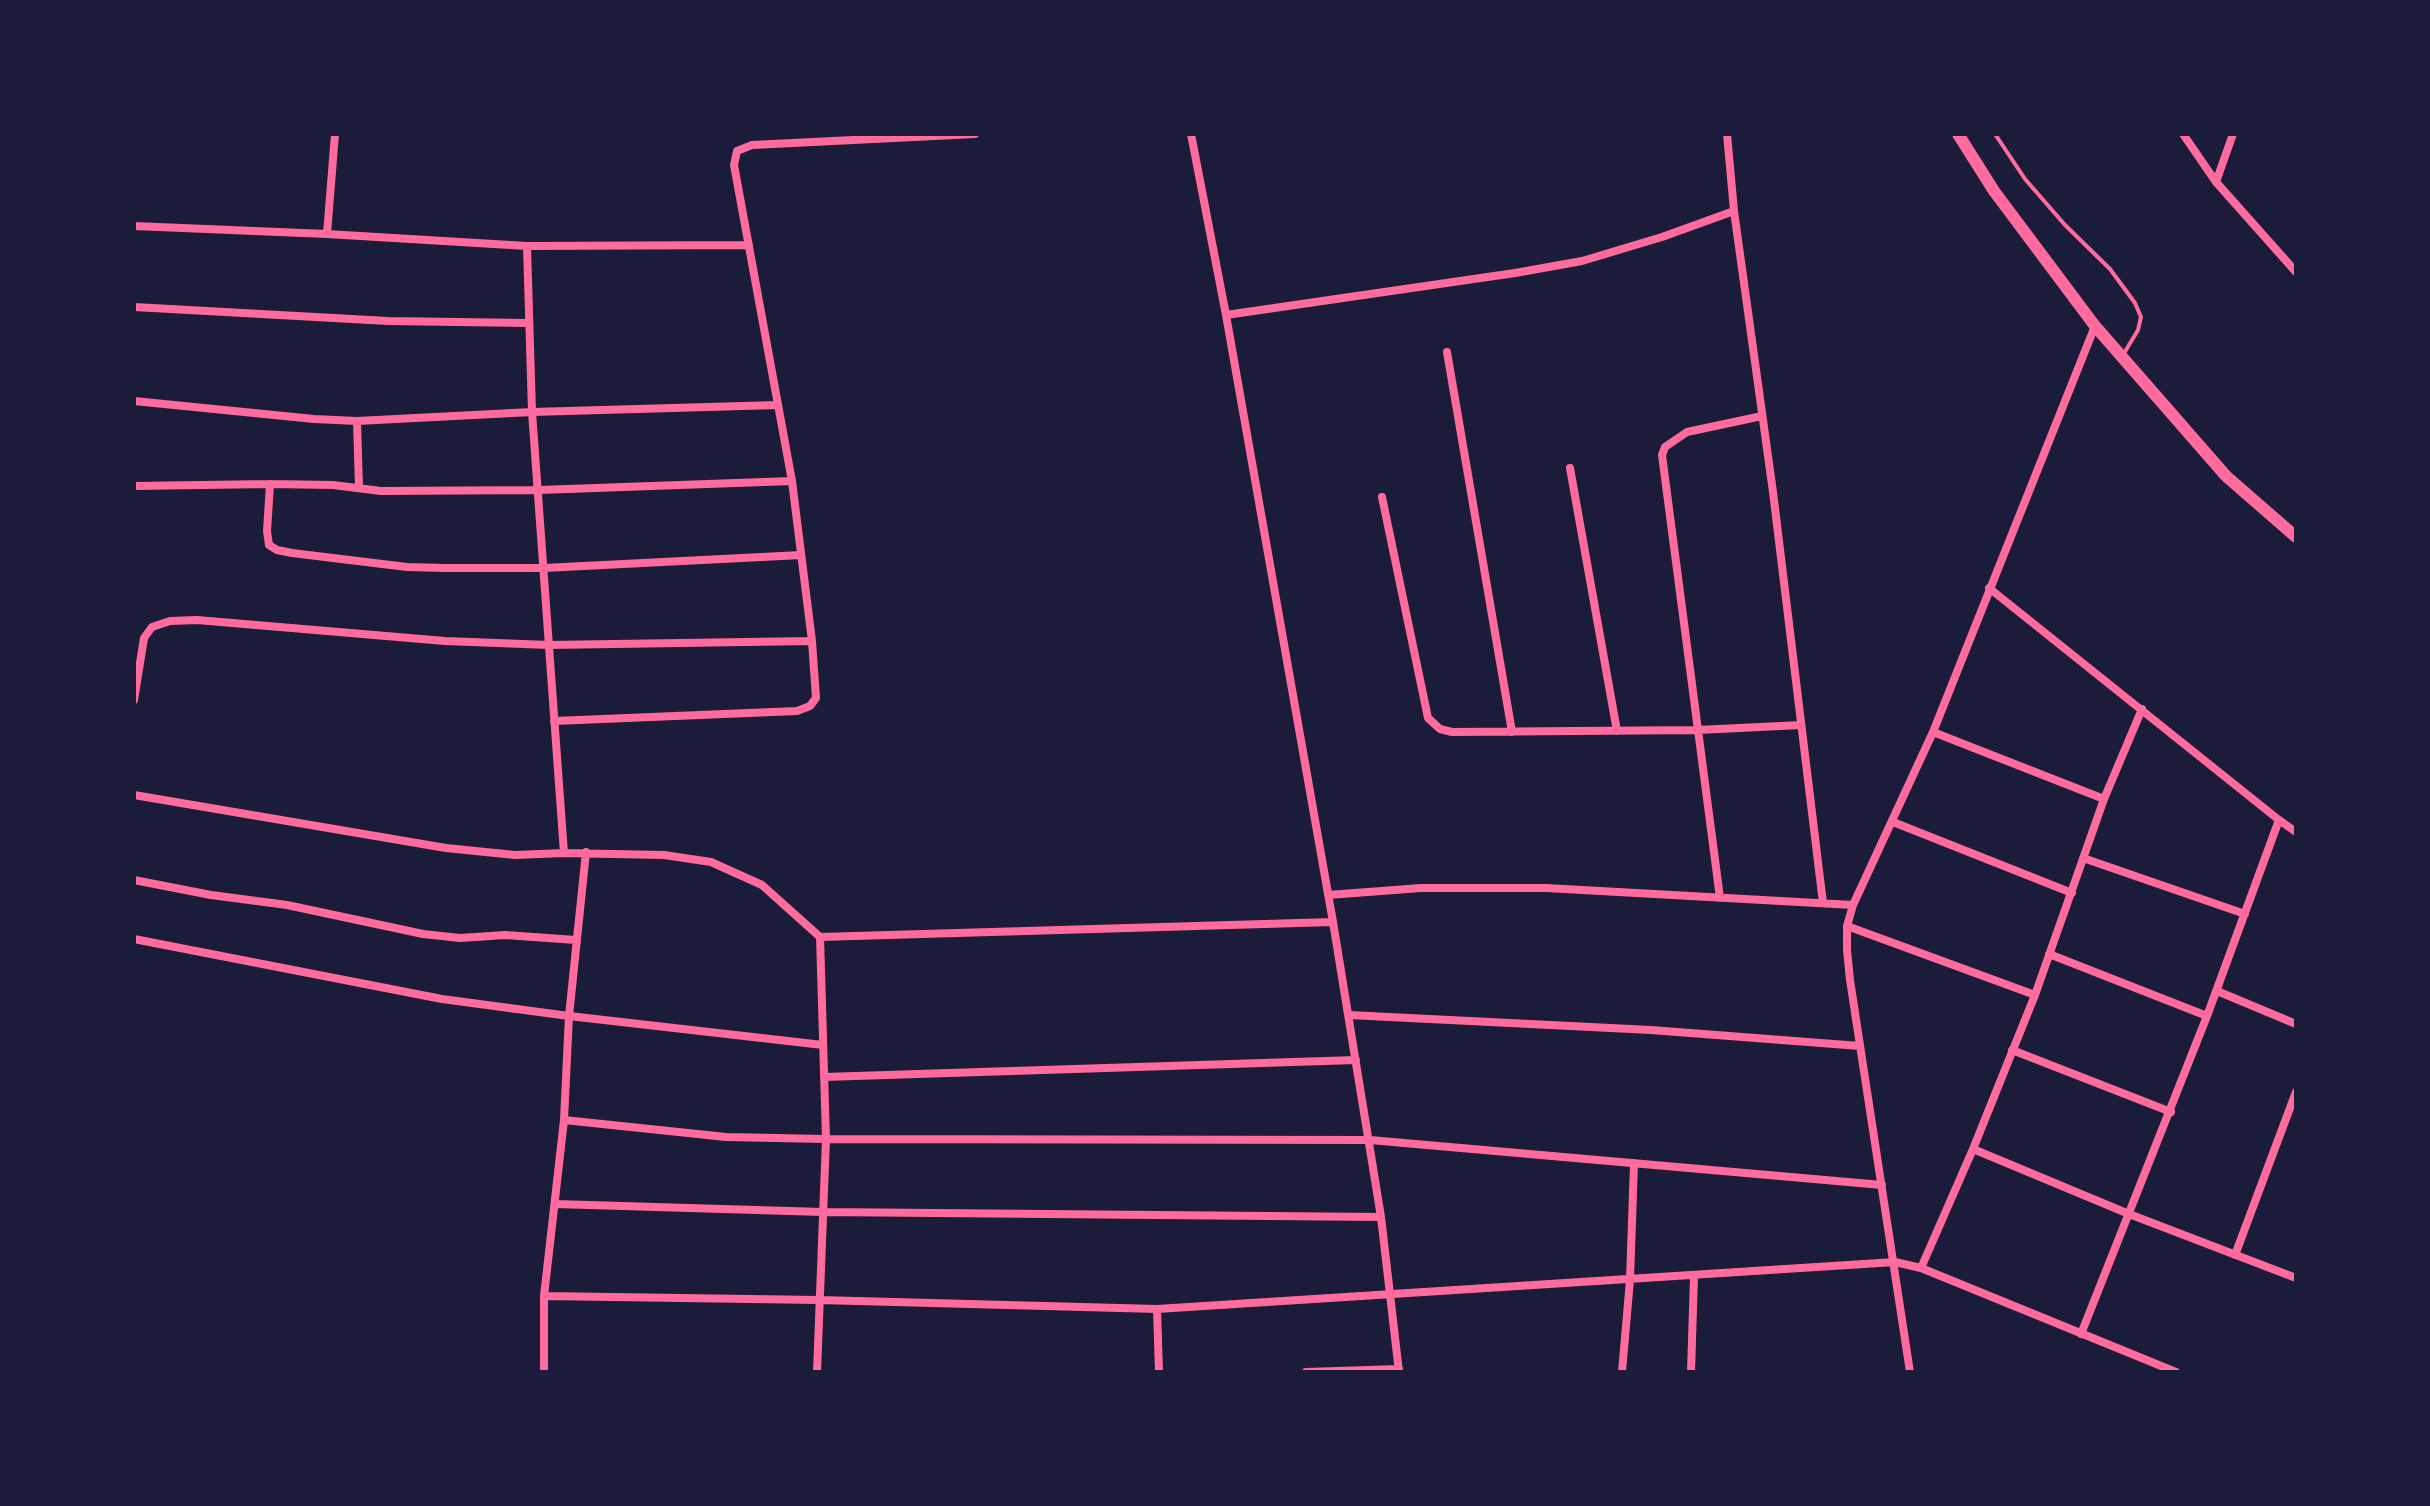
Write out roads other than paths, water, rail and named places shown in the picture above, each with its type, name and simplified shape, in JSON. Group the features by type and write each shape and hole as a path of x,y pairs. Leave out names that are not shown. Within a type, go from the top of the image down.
{"main road":[{"path":"1958,134 1994,191 2095,326 2226,476 2296,537"}],"street":[{"path":"327,234 335,134"},
{"path":"554,721 797,711 810,706 816,698 792,481 734,165 737,151 752,145 975,134"},
{"path":"1191,134 1226,315 1349,1015 1381,1217 1399,1371 1306,1372"},
{"path":"1727,134 1734,211 1823,903"},
{"path":"2183,134 2216,182 2296,272"},
{"path":"2216,182 2233,134"},
{"path":"1226,315 1582,261 1734,211"},
{"path":"134,226 527,246 749,245"},
{"path":"527,246 532,412 564,853"},
{"path":"134,307 388,321 528,323"},
{"path":"1910,1372 1848,965 1847,926 1853,905 1933,732 2095,326"},
{"path":"1447,352 1512,732"},
{"path":"134,401 357,421 778,405"},
{"path":"1720,898 1662,455 1665,447 1687,432 1762,416"},
{"path":"357,421 359,488"},
{"path":"1570,468 1617,731"},
{"path":"134,486 270,484 333,485 381,491 539,490 792,481"},
{"path":"270,484 267,531 269,545 277,550 407,567 544,568 801,555"},
{"path":"1382,497 1428,718 1440,729 1452,732 1617,731 1801,725"},
{"path":"1989,588 2296,832"},
{"path":"134,700 144,638 152,627 170,621 197,620 445,641 549,645 812,641"},
{"path":"1921,1268 2035,995 2104,799 2142,709"},
{"path":"1933,732 2104,799"},
{"path":"134,795 446,848 515,855 586,852 664,855 711,862 762,885 820,937 1333,922"},
{"path":"2081,1334 2171,1112 2279,820"},
{"path":"1893,822 2072,893"},
{"path":"544,1372 544,1296 564,1120 569,1016 586,852"},
{"path":"2083,858 2245,914"},
{"path":"134,880 287,905 423,934 460,938 505,935 576,940"},
{"path":"1328,895 1421,888 1546,888 1853,905"},
{"path":"1847,926 2035,995"},
{"path":"817,1372 826,1139 820,937"},
{"path":"134,939 442,999 823,1045"},
{"path":"2049,954 2207,1016"},
{"path":"2217,991 2296,1024"},
{"path":"1349,1015 1651,1030 1860,1046"},
{"path":"2012,1050 2171,1112"},
{"path":"824,1077 1356,1060"},
{"path":"2235,1255 2296,1092"},
{"path":"564,1120 726,1137 1370,1140 1882,1185"},
{"path":"1973,1149 2129,1214 2296,1278"},
{"path":"1622,1372 1630,1280 1634,1163"},
{"path":"555,1204 823,1212 1381,1217"},
{"path":"544,1296 1157,1309 1895,1262 1921,1268 2176,1372"},
{"path":"1691,1372 1694,1276"},
{"path":"1157,1309 1159,1372"}],"lane":[{"path":"1995,134 2025,179 2065,225 2110,269 2135,303 2141,317 2138,330 2122,357"}]}
